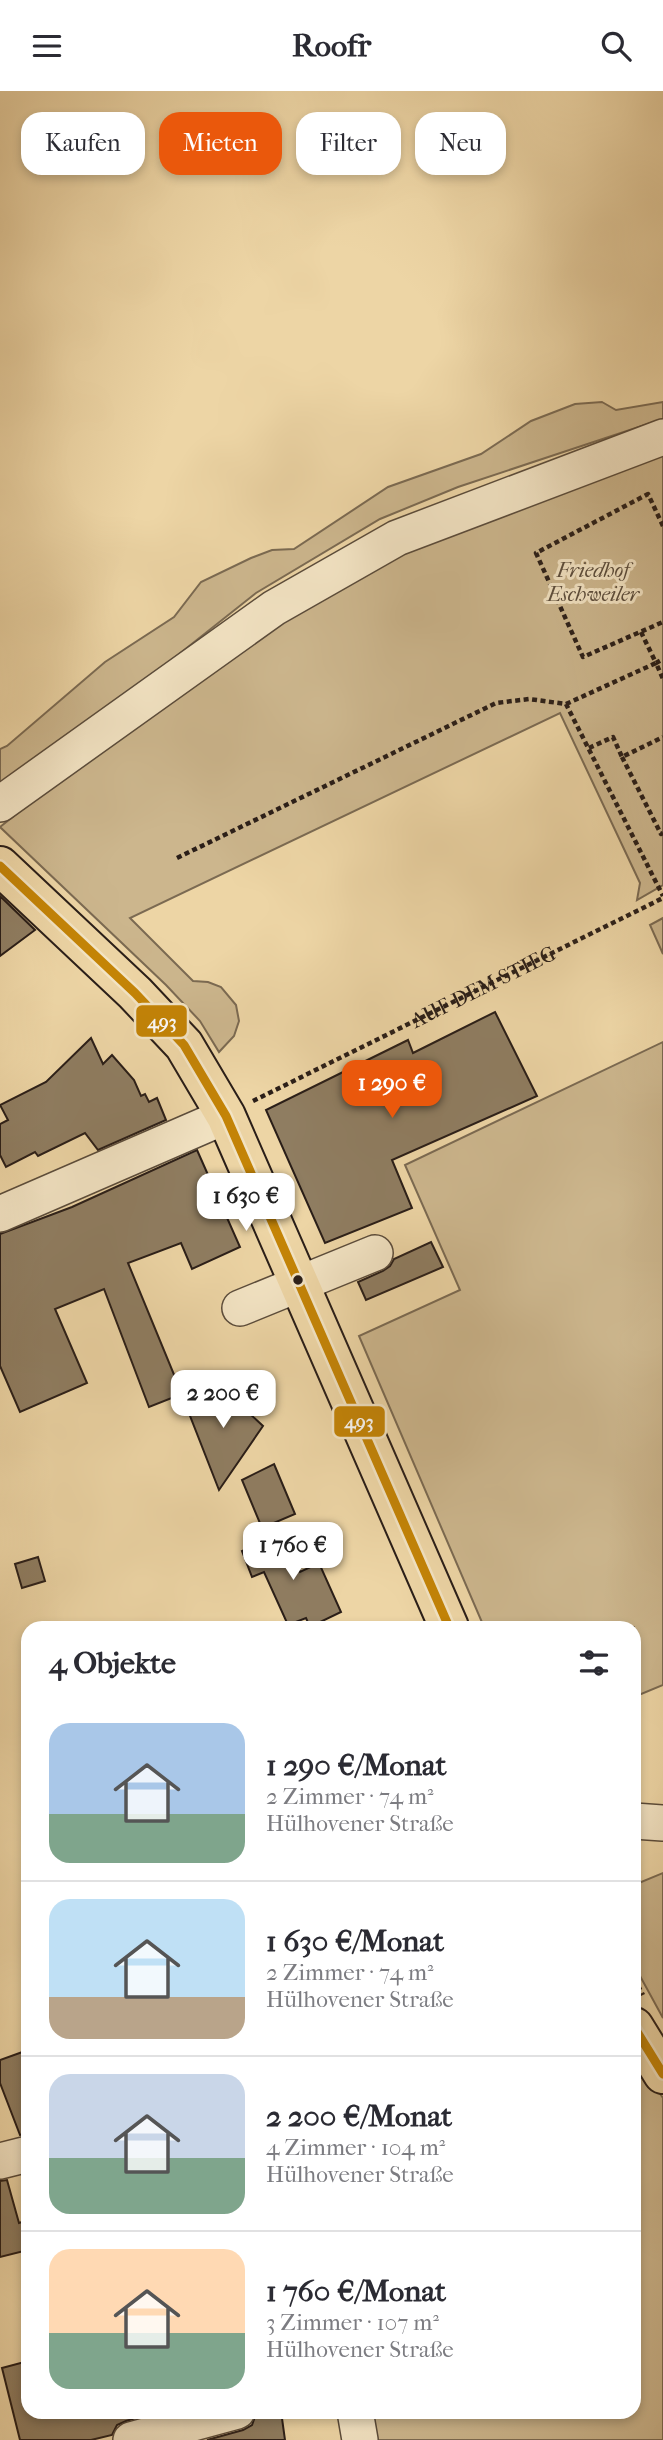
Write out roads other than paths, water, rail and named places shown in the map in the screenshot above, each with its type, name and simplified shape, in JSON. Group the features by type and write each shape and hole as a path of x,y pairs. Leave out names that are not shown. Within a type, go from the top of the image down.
{"main road":[{"path":"0,866 135,993 184,1045 226,1115 446,1621"},
{"path":"641,2039 658,2068"}],"street":[{"path":"0,804 274,608 397,538 663,437"},
{"path":"0,1214 226,1115"},
{"path":"240,1308 375,1253"},
{"path":"641,1821 663,1823"},
{"path":"0,2161 21,2156"},
{"path":"131,2440 208,2419"},
{"path":"356,2419 360,2440"}],"park label":[{"name":"Friedhof Eschweiler","path":"593,582"}]}
